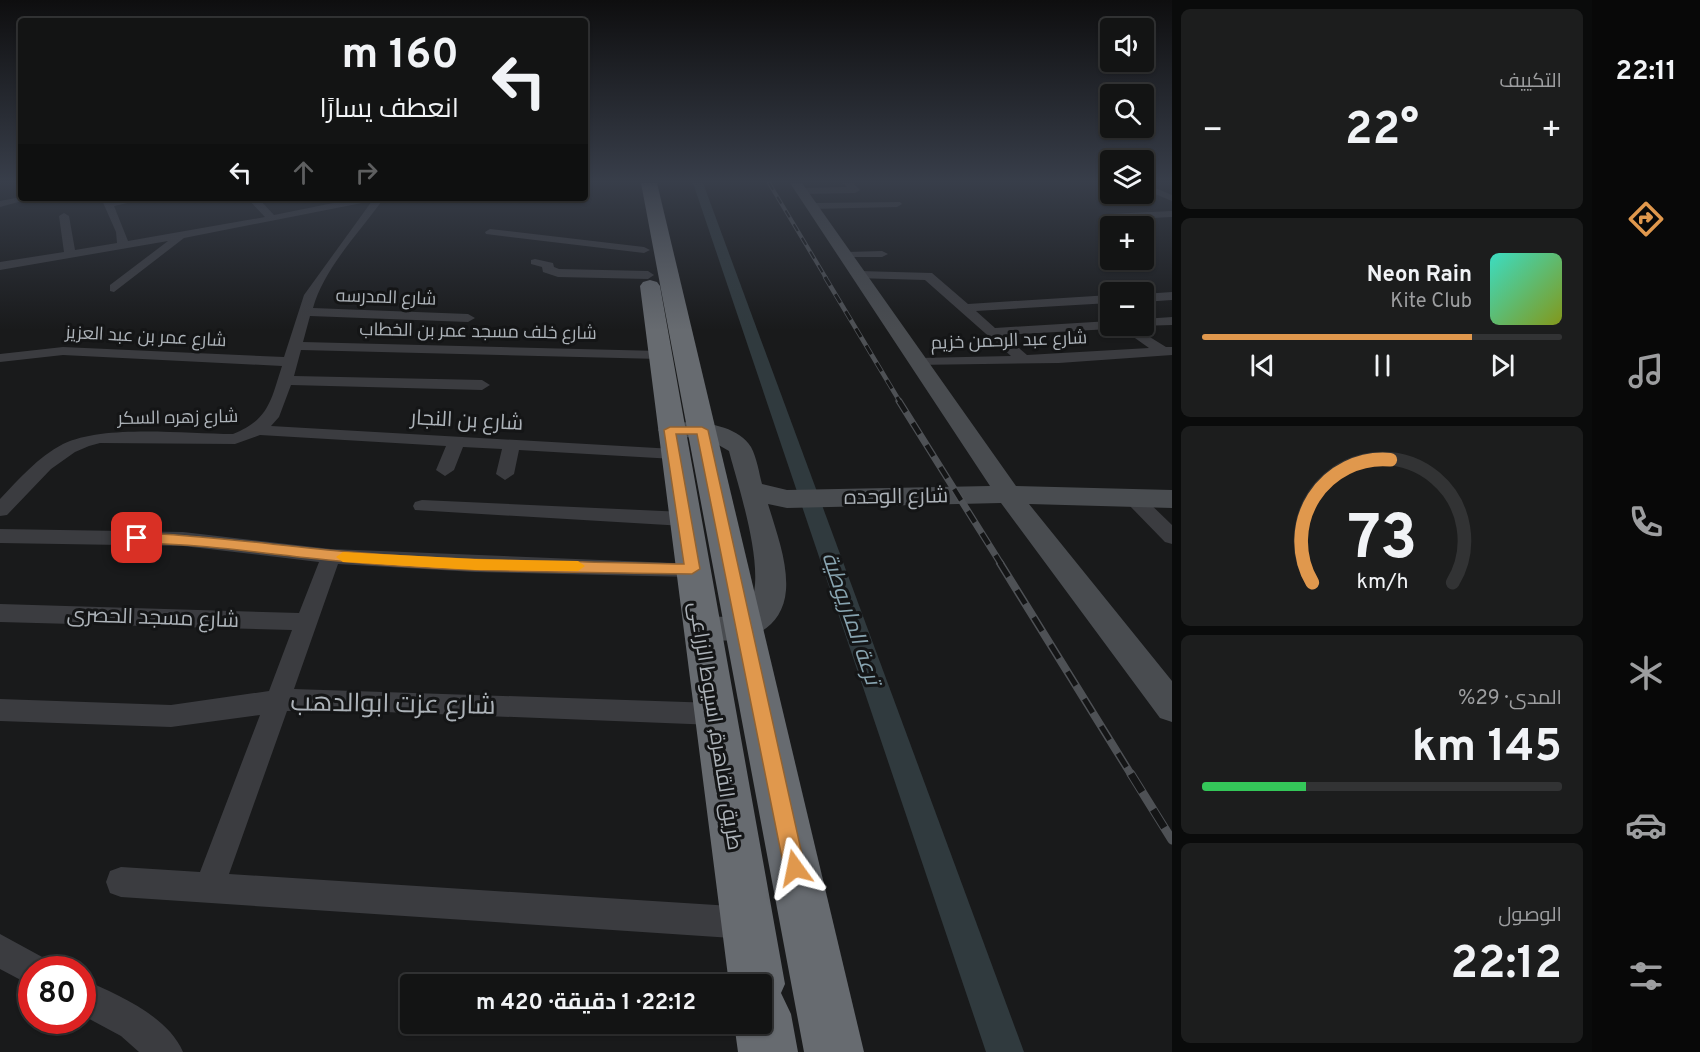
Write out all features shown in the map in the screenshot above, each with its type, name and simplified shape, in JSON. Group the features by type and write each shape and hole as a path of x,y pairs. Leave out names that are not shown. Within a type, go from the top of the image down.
{"highway":[{"name":"طريق القاهرة, اسيوط الزراعى","path":"641,232 660,355 682,438 743,627 834,1052"},
{"name":"طريق القاهرة, اسيوط الزراعى","path":"655,232 682,438 684,519 755,974"},
{"path":"765,1034 768,1052"}],"street":[{"path":"66,232 70,255"},
{"path":"121,232 123,246"},
{"path":"0,266 202,232"},
{"name":"شارع زهره السكر","path":"0,510 55,454 84,441 100,438 221,440 235,439 258,430 271,417 291,362 303,312 310,295 331,262 355,232"},
{"path":"490,232 646,263"},
{"path":"830,232 1013,500 1171,705"},
{"path":"114,288 181,236"},
{"path":"846,255 882,254"},
{"path":"535,262 545,263 550,272 558,273 646,263"},
{"path":"859,275 928,276 1024,360"},
{"path":"1154,297 1172,296"},
{"path":"966,308 1100,300"},
{"path":"1088,301 1100,309"},
{"name":"شارع المدرسه","path":"303,312 468,318"},
{"path":"1154,322 1172,321"},
{"path":"993,332 1100,326"},
{"path":"1141,336 1168,352"},
{"name":"شارع خلف مسجد عمر بن الخطاب","path":"296,346 660,355"},
{"name":"شارع عمر بن عبد العزيز","path":"0,358 63,351 291,362"},
{"name":"شارع عبد الرحمن خزيم","path":"919,362 1024,360 1168,352"},
{"path":"285,380 482,385"},
{"name":"شارع بن النجار","path":"258,430 512,445 682,438"},
{"path":"682,438 731,440 740,449 761,530 771,585 769,602 760,616 743,627 701,626"},
{"path":"445,470 456,442"},
{"path":"505,474 512,445"},
{"name":"شارع الوحده","path":"749,488 789,505 1013,500 1046,497 1172,499"},
{"path":"1135,500 1172,537"},
{"name":"شارع الوحده","path":"761,530 772,517 789,505"},
{"path":"422,506 684,519"},
{"path":"0,536 183,538 331,556 475,564 692,569"},
{"path":"209,888 331,556"},
{"name":"شارع مسجد الحصرى","path":"0,613 307,622"},
{"name":"شارع عزت ابوالدهب","path":"0,710 171,716 248,707 279,700 335,699 715,714"},
{"path":"121,882 747,923"},
{"path":"0,950 18,961"},
{"path":"96,1004 133,1024 165,1052"}],"waterway":[{"name":"ترعة الماريوطية","path":"715,232 1005,1052"}],"railway":[{"path":"798,232 826,278"},
{"path":"825,277 900,402"},
{"path":"899,401 1001,564"},
{"path":"1000,563 1132,776"},
{"path":"1131,774 1172,840"}],"slow traffic":[{"path":"343,557 475,564 578,566"}],"route":[{"path":"137,538 192,539 331,556 475,564 692,569 670,430 702,430 795,868"}]}
